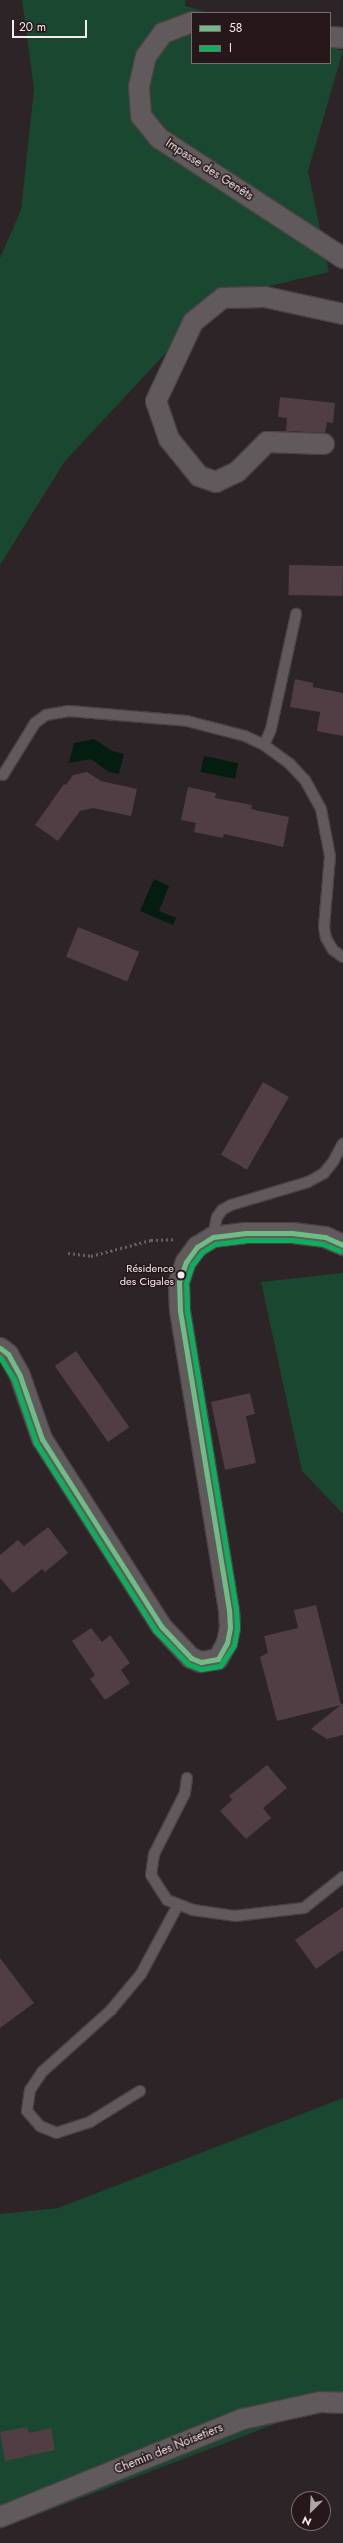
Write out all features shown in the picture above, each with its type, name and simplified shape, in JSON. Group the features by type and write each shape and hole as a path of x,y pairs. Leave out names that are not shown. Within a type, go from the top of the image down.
{"street":[{"name":"Impasse des Genêts","path":"191,22 163,33 146,56 139,87 141,116 159,138 343,258"},
{"path":"331,37 343,38"},
{"path":"324,444 267,442 237,472 216,482 199,476 169,439 156,401 193,322 223,298 265,297 343,314"},
{"path":"0,1348 8,1354 20,1376 39,1433 53,1458 161,1626 191,1658 201,1662 218,1659 227,1643 230,1628 229,1610 180,1311 180,1282 186,1262 205,1242 246,1232 292,1232 325,1237 343,1245"},
{"name":"Chemin des Noisetiers","path":"0,2518 243,2419 320,2402 343,2403"}],"lane":[{"path":"264,745 272,728 296,614"},
{"path":"3,775 35,723 46,715 69,711 187,721 245,736 264,745 289,763 305,780 321,808 330,856 324,927 326,938 333,950 343,957"},
{"path":"205,1242 222,1210 231,1205 308,1182 324,1173 333,1162 343,1142"},
{"path":"187,1778 185,1793 154,1854 151,1874 167,1900 193,1910 235,1916 304,1908 343,1877"},
{"path":"140,2092 90,2122 57,2133 40,2126 26,2111 30,2090 42,2072 111,2010 141,1974 178,1905"}],"path":[{"path":"68,1253 90,1256 151,1240 178,1238 205,1242"}],"green space":[{"path":"22,0 185,0 185,6 206,12 191,12 191,64 331,64 331,47 343,51 308,171 329,272 217,298 65,461 0,565 0,258 21,210 34,89"},
{"path":"343,1273 343,1514 302,1471 261,1282"},
{"path":"343,2098 343,2398 0,2529 0,2214 58,2208"}],"shaded area":[{"path":"94,739 112,751 124,754 119,774 109,772 91,759 69,763 74,743"},
{"path":"204,756 238,763 235,779 201,772"},
{"path":"154,879 169,886 159,911 176,918 173,925 140,911"}],"building":[{"path":"280,397 335,403 333,423 327,422 325,433 286,431 287,418 278,417"},
{"path":"289,565 343,566 342,596 288,595"},
{"path":"295,679 313,683 313,687 343,693 343,736 317,731 320,712 290,707"},
{"path":"87,772 101,781 137,789 131,816 93,808 80,811 58,841 35,825 64,784 66,785 73,775"},
{"path":"188,787 216,793 215,798 252,805 251,809 289,817 283,847 224,834 223,838 194,832 196,823 181,820"},
{"path":"78,927 139,952 127,981 66,957"},
{"path":"263,1082 289,1097 247,1170 221,1155"},
{"path":"76,1351 129,1427 108,1442 55,1366"},
{"path":"250,1393 255,1414 246,1416 256,1463 225,1470 211,1402"},
{"path":"48,1527 68,1553 45,1572 42,1569 13,1593 0,1578 0,1555 18,1540 24,1546"},
{"path":"316,1605 341,1705 277,1721 260,1657 268,1653 264,1636 298,1628 294,1610"},
{"path":"91,1628 102,1642 110,1635 130,1663 121,1670 130,1683 105,1700 90,1679 95,1675 72,1641"},
{"path":"343,1703 343,1735 327,1739 311,1729"},
{"path":"267,1765 287,1788 263,1808 271,1818 246,1839 220,1811 232,1800 229,1796"},
{"path":"343,1907 343,1950 316,1969 295,1940"},
{"path":"0,1958 34,2003 0,2028"},
{"path":"27,2427 29,2433 51,2428 55,2450 5,2461 0,2432"}],"transit line":[{"name":"58","path":"0,1348 8,1354 20,1376 42,1439 161,1626 191,1658 201,1662 218,1659 227,1643 230,1628 229,1610 180,1311 179,1282 186,1262 197,1247 213,1237 246,1233 292,1233 325,1237 343,1245"},
{"name":"I","path":"0,1357 14,1379 36,1443 155,1630 188,1664 201,1669 220,1666 234,1645 237,1628 236,1610 187,1310 186,1283 192,1265 202,1252 215,1244 246,1240 292,1240 323,1244 340,1251"}],"place":[{"name":"Résidence des Cigales","path":"181,1275"}]}
